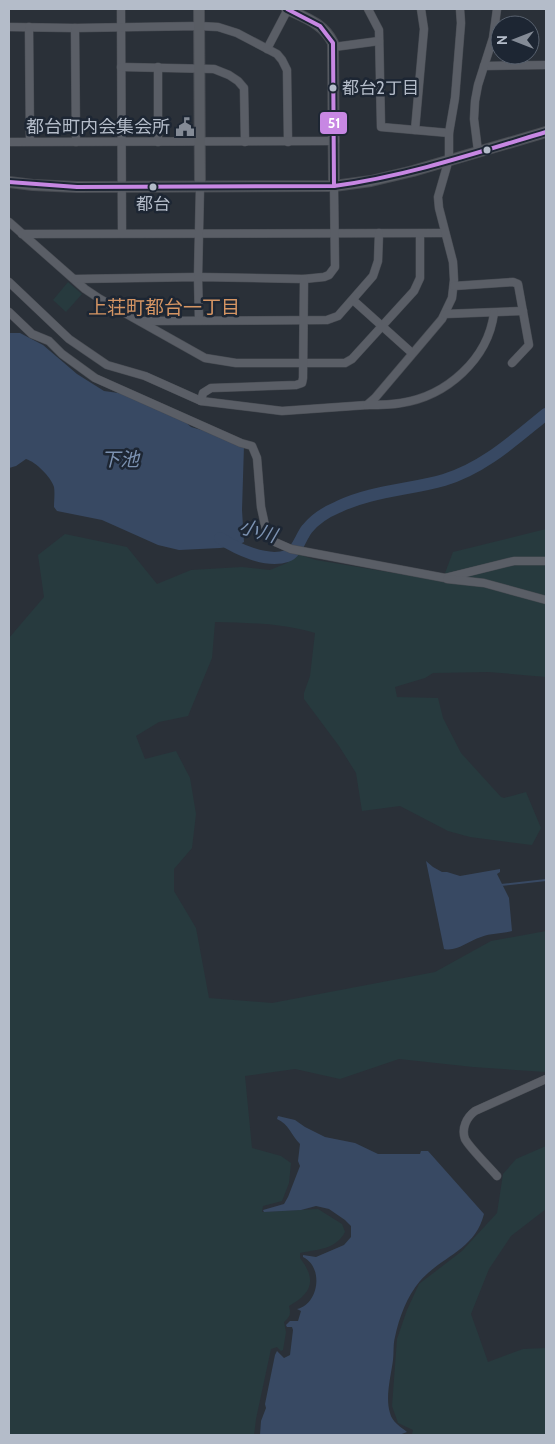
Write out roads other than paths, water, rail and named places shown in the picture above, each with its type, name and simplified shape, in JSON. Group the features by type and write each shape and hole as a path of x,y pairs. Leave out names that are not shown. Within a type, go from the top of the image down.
{"street":[{"path":"121,9 120,187 122,233"},
{"path":"199,9 199,320"},
{"path":"75,279 198,277 304,279 324,277 333,271 336,259 334,47 330,37 320,25 288,9 267,49"},
{"path":"368,9 378,30 380,42 381,127 450,133"},
{"path":"415,130 424,29 421,9"},
{"path":"367,405 375,398 445,314 452,298 454,286 453,262 438,197 449,160 461,23 460,9"},
{"path":"478,151 474,119 475,101 478,85 493,38 497,9"},
{"path":"9,27 199,26 218,27 237,33 277,54 282,60 286,70 288,142"},
{"path":"29,27 30,141"},
{"path":"75,28 76,142"},
{"path":"334,47 380,42"},
{"path":"484,66 546,65"},
{"path":"121,67 198,67 214,69 229,75 244,88 245,142"},
{"path":"158,67 158,142"},
{"path":"9,182 33,185 120,187 334,186 371,181 413,171 546,132"},
{"path":"9,142 335,141"},
{"path":"9,222 85,289 100,299 205,358 236,363 345,362 359,352 414,291 420,278 420,234"},
{"path":"141,321 327,320 338,316 373,276 376,269 378,233"},
{"path":"22,234 445,233"},
{"path":"201,401 203,393 211,388 296,385 302,382 304,279"},
{"path":"9,282 69,338 107,365 144,376 201,401 282,411 401,403 416,400 437,391 454,380 471,364 482,349 492,326 494,313"},
{"path":"454,286 514,282 518,284 529,345 512,363"},
{"path":"353,300 412,353"},
{"path":"445,314 523,311"},
{"path":"9,312 32,334 48,342 94,378 241,443 252,446 257,458 263,520 269,537 275,542 291,549 450,580 484,583 546,600"},
{"path":"445,578 509,562 546,561"},
{"path":"497,1176 465,1139 465,1124 470,1115 475,1111 546,1079"}],"water":[{"name":"下池","path":"9,333 20,333 43,345 77,374 104,391 133,395 182,419 191,427 237,440 244,445 242,510 244,542 236,546 220,548 179,550 158,545 102,520 57,511 54,507 54,487 50,479 38,467 26,459 16,466 9,468"},
{"path":"426,861 442,872 460,876 500,869 500,872 497,874 509,898 512,931 485,936 458,948 444,949"},
{"path":"278,1116 295,1120 325,1137 355,1143 378,1154 420,1154 421,1151 428,1151 484,1214 480,1226 466,1244 420,1281 407,1300 401,1315 394,1340 388,1400 393,1419 407,1432 399,1435 260,1435 261,1421 266,1408 265,1404 275,1355 277,1351 284,1358 290,1355 293,1330 292,1327 287,1327 286,1325 290,1321 298,1321 301,1311 297,1309 304,1306 310,1300 316,1285 314,1269 303,1255 316,1257 344,1245 351,1237 351,1226 329,1209 316,1206 301,1210 264,1212 263,1210 284,1204 300,1166 298,1161 300,1144 287,1127 277,1119"}],"waterway":[{"name":"小川","path":"220,538 252,554 270,558 287,556 294,552 310,525 329,511 364,497 459,475 511,443 546,414"},
{"path":"501,885 546,880"}],"place":[{"name":"都台2丁目","path":"333,88"},
{"name":"都台町内会集会所","path":"185,127"},
{"name":"都台","path":"153,187"}],"district":[{"name":"上荘町都台一丁目","path":"164,307"}]}
